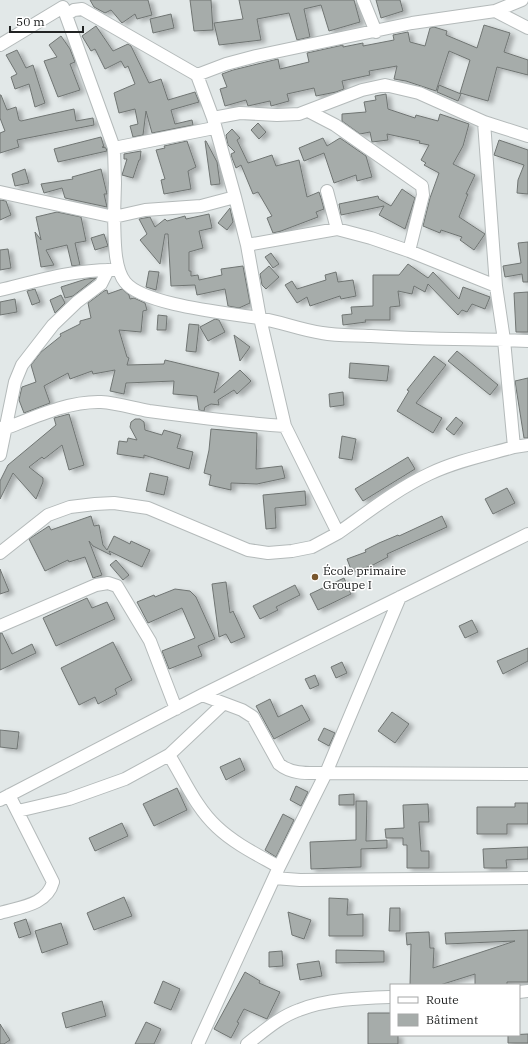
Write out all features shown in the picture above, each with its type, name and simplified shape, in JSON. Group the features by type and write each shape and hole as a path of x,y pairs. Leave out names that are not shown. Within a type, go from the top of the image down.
{"street":[{"path":"363,0 376,32"},
{"path":"197,75 226,64 256,56 439,18 495,11 522,0"},
{"path":"0,45 64,5"},
{"path":"64,5 74,10 82,9 197,75 213,123 247,245 260,318 285,426 338,533"},
{"path":"0,456 2,429 15,382 22,364 53,325 77,302 101,284 113,270 115,183 114,148 64,5"},
{"path":"495,11 528,28"},
{"path":"114,148 213,123 240,113 290,115 308,111 362,90 385,85 418,93 484,122 528,136"},
{"path":"308,111 335,125 420,182 424,190 409,251"},
{"path":"484,122 496,286 504,340 514,447"},
{"path":"327,191 337,229"},
{"path":"0,192 114,217 145,210 202,206 234,197"},
{"path":"247,245 337,229 371,238 409,251 496,286"},
{"path":"0,290 42,279 113,270"},
{"path":"113,270 135,290 169,302 212,312 260,318 302,330 324,334 528,341"},
{"path":"2,429 51,411 75,405 101,402 239,423 285,426"},
{"path":"0,553 48,515 70,507 114,503 148,508 248,550 268,553 292,551 312,547 338,533 411,483 430,473 450,465 514,447 528,445"},
{"path":"0,913 39,901 47,895 53,882 18,811 4,797 202,695 528,534"},
{"path":"0,626 96,585 108,584 117,586 150,641 176,709"},
{"path":"198,1044 277,873 326,773 400,597"},
{"path":"202,695 242,710 253,717 279,764 285,769 295,772 528,774"},
{"path":"18,811 69,799 125,779 169,755 223,704"},
{"path":"169,755 200,807 216,827 277,873 300,880 528,878"},
{"path":"247,1044 275,1022 298,1010 357,998 390,997"}],"building":[{"path":"90,0 148,0 152,15 137,19 135,14 122,23 111,10 105,13 94,7"},
{"path":"190,0 211,0 213,30 194,31"},
{"path":"239,0 354,0 360,22 329,31 321,5 304,9 310,37 297,40 289,13 257,19 261,40 219,45 214,23 243,19"},
{"path":"376,0 400,0 403,11 381,18"},
{"path":"171,14 174,28 153,33 150,19"},
{"path":"484,25 510,33 504,52 528,60 528,75 497,67 488,101 460,93 470,60 449,51 436,91 406,81 394,79 397,66 369,71 370,75 342,81 344,89 336,92 316,96 314,88 287,94 289,101 271,106 270,101 248,106 246,100 225,106 220,89 227,87 222,74 233,70 278,59 280,69 309,62 307,53 343,45 343,47 363,43 363,46 394,40 393,35 408,32 410,42 425,46 430,28 434,27 447,31 446,35 477,48"},
{"path":"96,26 113,51 128,44 131,46 149,83 161,79 168,100 195,92 199,102 171,110 175,124 192,120 193,125 152,133 146,111 143,135 133,137 130,126 138,124 135,109 119,113 114,93 135,84 128,66 125,68 121,61 105,69 95,49 91,51 82,36"},
{"path":"61,36 70,49 75,62 70,64 80,90 58,97 44,61 57,57 49,45"},
{"path":"17,50 26,68 33,65 45,103 35,107 29,84 15,89 11,77 17,74 6,55"},
{"path":"439,85 461,94 458,101 437,92"},
{"path":"386,94 388,109 415,118 416,115 438,121 440,114 469,124 463,146 453,164 475,175 466,194 468,194 459,217 485,234 474,250 460,240 462,237 441,230 440,233 423,226 430,198 439,173 424,165 426,163 421,160 429,145 419,143 420,141 387,134 388,140 372,142 370,132 360,134 342,121 342,114 366,112 364,102 376,100 375,96"},
{"path":"0,95 7,110 16,107 19,120 21,121 74,109 76,121 93,118 94,125 17,140 19,147 0,153 0,133 5,131 0,118"},
{"path":"258,123 266,132 259,139 251,130"},
{"path":"232,129 240,138 237,140 248,163 272,155 276,166 299,160 307,197 319,192 321,198 324,209 316,212 318,217 273,233 267,218 272,216 258,192 253,194 241,165 236,168 232,158 231,154 235,152 228,145 226,135"},
{"path":"101,137 104,147 102,147 106,148 107,151 58,162 54,149"},
{"path":"323,138 327,146 340,138 366,156 372,177 357,181 356,175 334,183 324,153 304,161 299,148"},
{"path":"499,140 528,150 528,194 517,193 518,180 524,165 494,155"},
{"path":"187,141 196,167 188,171 191,189 164,194 161,180 165,179 156,150 165,148 164,146"},
{"path":"205,141 217,162 220,184 211,185"},
{"path":"141,151 140,160 133,178 122,175 127,159 124,159 124,154"},
{"path":"25,169 29,183 15,186 12,174"},
{"path":"101,169 107,194 104,194 107,207 65,198 62,188 44,193 41,184 73,179 72,177"},
{"path":"402,189 415,198 405,229 379,215 384,206 341,215 339,204 378,196 379,199 391,206"},
{"path":"0,200 6,201 11,215 0,220"},
{"path":"230,208 233,222 227,230 218,223"},
{"path":"57,212 81,217 86,241 75,243 80,265 72,266 67,245 46,250 54,265 41,267 35,232 41,240 36,217"},
{"path":"209,214 212,228 199,231 203,248 189,252 189,271 191,271 191,276 198,275 199,280 222,275 221,269 243,266 250,303 239,308 228,306 225,289 197,295 195,285 171,286 168,234 165,234 160,264 140,240 147,234 139,219 150,217 155,227 165,219 167,221 185,216 186,219"},
{"path":"104,234 108,246 95,250 91,238"},
{"path":"528,242 528,282 523,282 522,274 505,277 503,266 521,263 518,243"},
{"path":"8,249 11,268 0,270 0,250"},
{"path":"271,253 279,264 273,268 265,257"},
{"path":"408,264 428,278 433,272 459,299 463,287 490,297 485,309 472,304 467,312 462,310 458,315 428,284 425,292 414,286 412,294 398,291 400,306 390,307 390,320 365,320 366,322 343,325 342,315 352,314 351,307 373,306 373,275 399,275"},
{"path":"269,266 279,277 266,289 262,285 260,274"},
{"path":"149,271 159,272 156,290 146,287"},
{"path":"336,272 338,282 353,280 356,296 341,299 340,296 310,306 307,297 297,303 285,285 292,281 297,289 326,280 325,275"},
{"path":"96,278 73,296 65,298 61,287 86,279"},
{"path":"35,289 40,302 32,305 27,291"},
{"path":"122,289 129,295 130,299 134,298 145,303 147,310 143,311 141,332 119,330 127,357 129,358 127,365 164,364 165,360 219,373 214,393 240,370 251,381 237,394 234,390 218,400 219,405 211,404 205,407 204,411 199,410 197,396 173,394 174,381 126,383 124,394 110,391 115,370 93,374 92,371 70,379 68,373 44,386 50,403 24,413 19,400 22,387 36,382 31,365 41,352 61,336 60,334 80,324 80,321 91,318 88,303 104,291 107,290 108,294"},
{"path":"528,292 528,332 516,332 514,293"},
{"path":"61,295 65,303 55,313 50,300"},
{"path":"15,299 17,312 0,315 0,302"},
{"path":"158,315 167,316 166,330 157,330"},
{"path":"215,319 219,320 225,332 208,341 200,327"},
{"path":"189,324 199,325 196,352 186,351"},
{"path":"234,335 250,347 240,361"},
{"path":"457,351 498,385 490,395 448,361"},
{"path":"434,356 446,365 416,403 442,418 433,433 397,411 409,391 407,390"},
{"path":"350,363 389,366 387,381 349,378"},
{"path":"528,378 528,438 524,438 515,381"},
{"path":"343,392 344,405 330,407 329,394"},
{"path":"69,414 84,465 69,470 62,445 44,459 42,457 29,467 43,478 43,482 36,499 13,473 0,499 0,481 8,465 56,425 54,418"},
{"path":"456,417 463,423 454,435 446,429"},
{"path":"135,419 140,419 144,422 145,430 162,435 164,430 181,435 177,448 193,452 189,469 144,455 144,458 117,454 119,441 127,442 128,438 137,440 130,427 131,422"},
{"path":"211,429 257,433 256,469 282,466 285,478 257,484 231,483 231,490 209,485 211,475 204,473 209,450"},
{"path":"342,436 356,439 352,460 339,458"},
{"path":"408,457 415,469 363,501 355,489"},
{"path":"150,473 168,477 164,495 146,491"},
{"path":"507,488 515,503 493,514 485,499"},
{"path":"305,491 306,505 275,508 276,528 266,529 263,495"},
{"path":"91,516 94,526 99,525 103,545 107,550 114,536 130,544 131,541 150,550 142,567 109,551 111,555 93,546 89,541 102,575 93,578 85,557 69,562 68,560 45,571 29,539 49,526 51,530"},
{"path":"442,516 447,527 387,554 388,557 373,565 352,572 347,559 366,552 365,550 379,543 398,535 399,536"},
{"path":"116,560 129,575 123,580 110,565"},
{"path":"0,569 9,591 0,594"},
{"path":"344,578 351,594 318,610 310,594"},
{"path":"226,582 230,613 233,611 245,637 231,643 226,634 219,637 212,584"},
{"path":"295,585 300,595 276,607 278,610 260,619 253,606"},
{"path":"175,589 190,591 196,597 215,639 198,646 202,656 169,669 162,651 195,638 182,608 148,623 137,602"},
{"path":"87,598 92,608 107,602 115,619 56,646 43,618"},
{"path":"472,620 478,632 465,638 459,626"},
{"path":"0,633 2,633 12,654 32,644 36,653 0,670"},
{"path":"113,642 132,680 115,689 117,694 98,704 95,697 79,705 61,668"},
{"path":"528,648 528,661 503,674 497,661"},
{"path":"342,662 347,673 336,678 331,667"},
{"path":"315,675 319,685 310,689 305,679"},
{"path":"270,699 278,717 302,705 310,720 274,739 256,706"},
{"path":"392,712 409,724 395,743 378,731"},
{"path":"324,728 335,733 329,746 318,740"},
{"path":"0,730 19,732 17,749 0,747"},
{"path":"240,758 245,770 226,780 220,767"},
{"path":"296,786 308,792 301,806 290,800"},
{"path":"177,788 187,810 154,826 143,804"},
{"path":"354,794 354,805 339,805 339,795"},
{"path":"356,801 367,801 366,841 387,840 387,848 361,849 361,867 311,869 310,842 356,840"},
{"path":"515,803 528,803 528,824 507,824 507,834 477,834 477,807 515,807"},
{"path":"428,804 429,822 419,822 421,851 429,851 429,868 407,868 407,845 403,845 403,838 386,838 385,829 404,828 403,805"},
{"path":"283,814 294,820 276,857 265,850"},
{"path":"122,823 128,836 95,851 89,838"},
{"path":"528,847 528,859 506,860 507,868 484,868 483,849"},
{"path":"124,897 132,916 94,930 87,913"},
{"path":"329,898 348,899 347,915 363,914 363,936 329,936"},
{"path":"390,908 400,908 400,931 389,931"},
{"path":"288,912 311,920 304,939 292,935"},
{"path":"26,919 31,934 19,938 14,923"},
{"path":"61,923 68,944 42,953 35,931"},
{"path":"528,930 528,982 507,982 507,984 475,984 475,974 443,984 410,984 411,944 407,945 406,933 429,932 430,948 434,948 433,968 515,941 446,944 445,933"},
{"path":"336,950 384,951 384,962 336,963"},
{"path":"282,951 283,966 269,967 269,952"},
{"path":"319,961 322,976 300,980 297,964"},
{"path":"245,972 260,981 259,983 280,992 267,1019 244,1009 231,1038 214,1029"},
{"path":"163,981 180,989 171,1010 154,1003"},
{"path":"102,1001 106,1016 66,1028 62,1013"},
{"path":"368,1013 390,1013 390,1036 398,1036 398,1044 368,1044"},
{"path":"146,1022 161,1029 154,1044 135,1044"},
{"path":"0,1024 10,1040 4,1044 0,1044"},
{"path":"520,1034 528,1034 528,1043 508,1043 508,1036 520,1036"}],"place":[{"name":"École primaire Groupe I","path":"315,577"}]}
